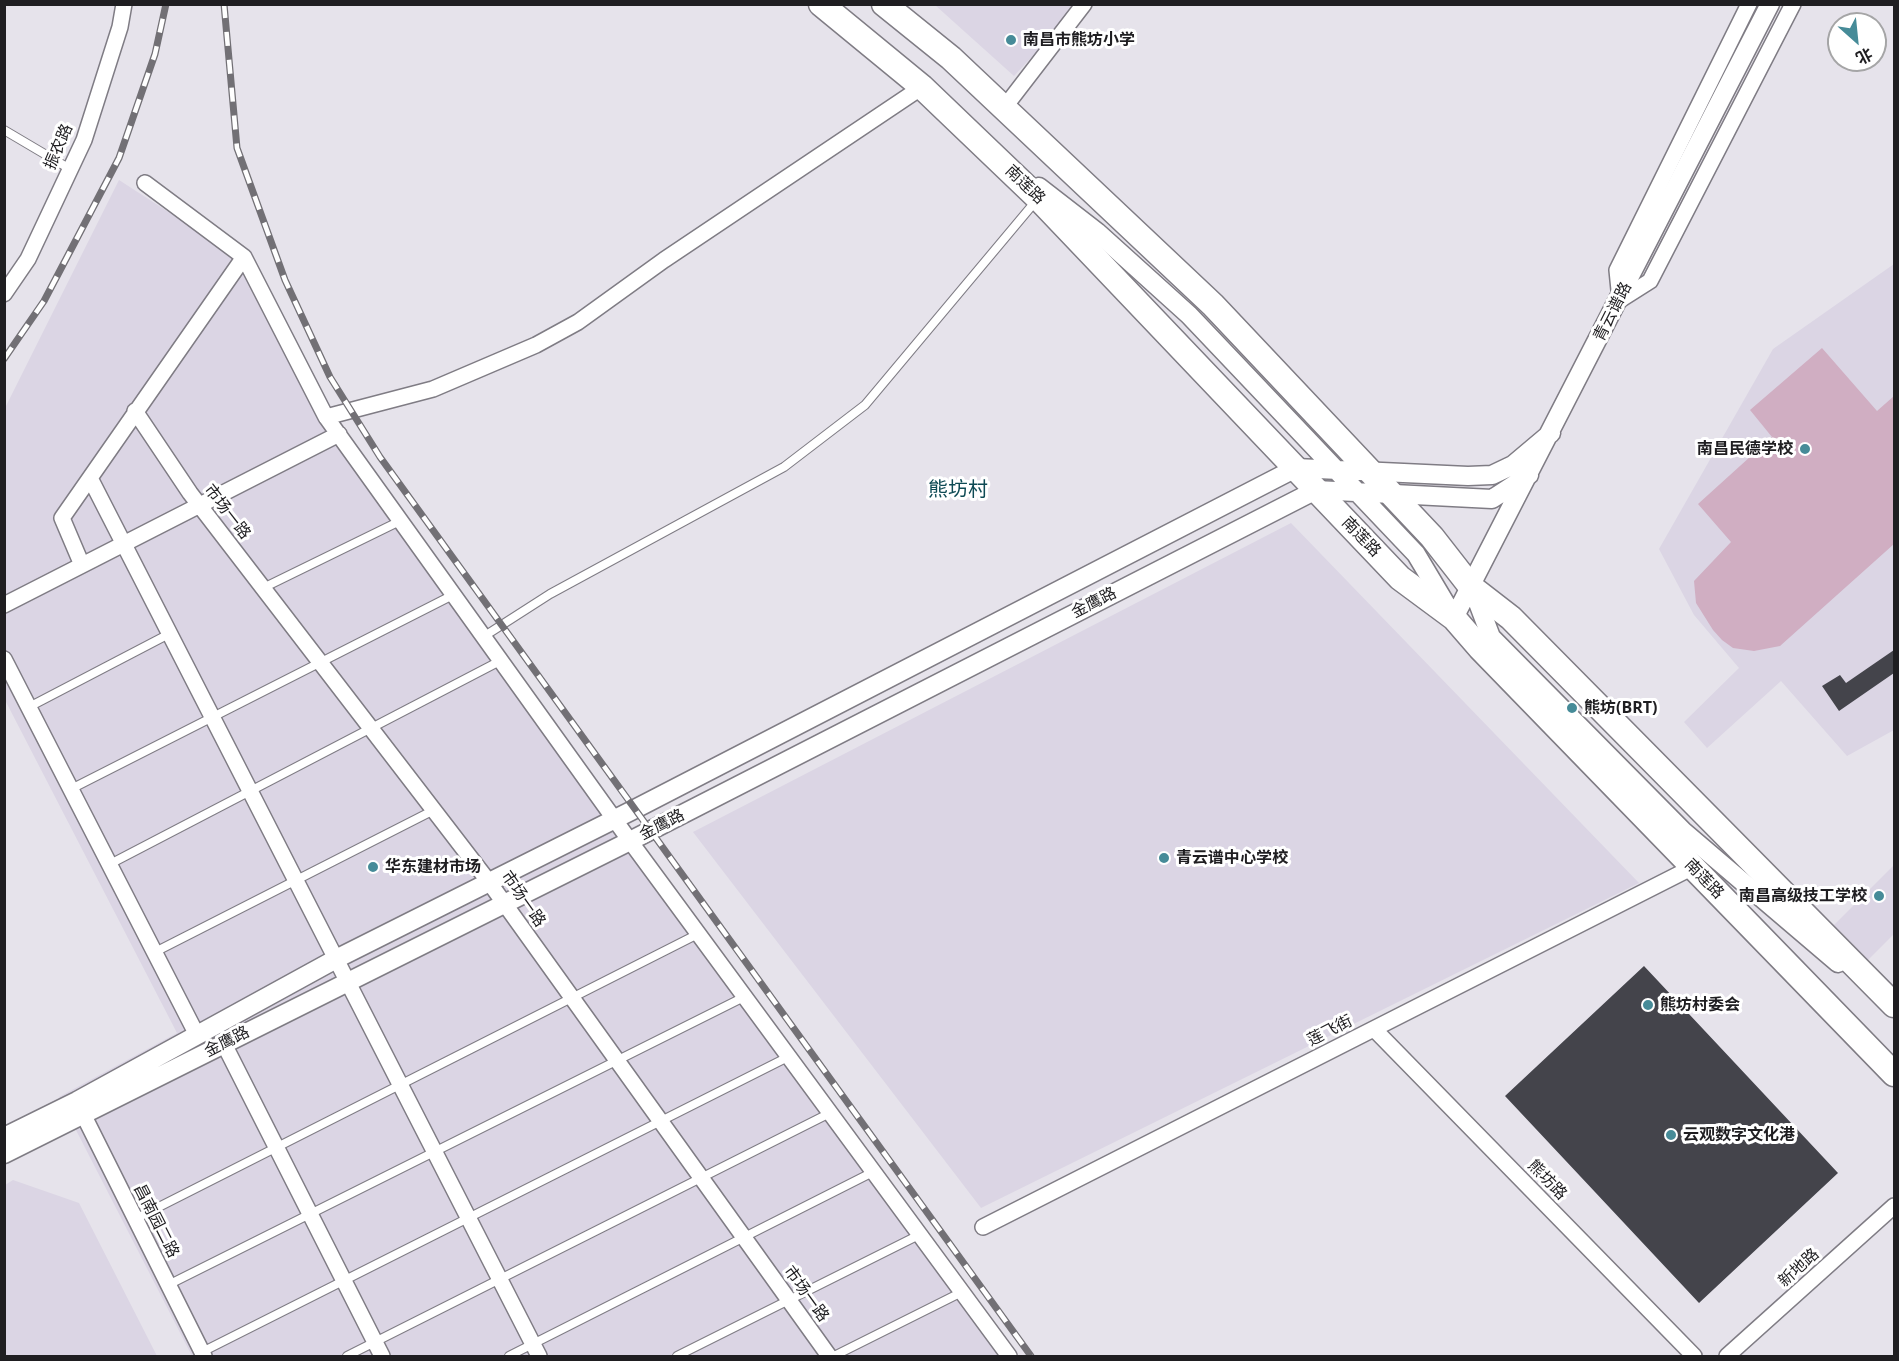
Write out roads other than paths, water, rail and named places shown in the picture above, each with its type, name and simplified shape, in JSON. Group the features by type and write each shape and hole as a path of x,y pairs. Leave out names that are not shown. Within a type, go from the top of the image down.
{"highway":[{"name":"南莲路","path":"821,4 922,87 1038,198 1400,578 1454,618 1480,648 1894,1074"},
{"path":"884,4 951,58 1213,304 1365,482 1391,494 1432,537 1471,587 1511,618 1894,1005"}],"street":[{"name":"振农路","path":"4,294 28,259 84,140 120,27 124,4"},
{"path":"1004,108 1084,4"},
{"path":"1749,4 1617,270 1620,300 1650,280 1793,4"},
{"name":"青云谱路","path":"1454,618 1620,300 1770,4"},
{"path":"326,417 433,389 536,345 570,326 664,260 922,87"},
{"path":"972,134 1097,232 1189,315 1339,470 1365,482 1416,554 1454,618"},
{"path":"145,183 244,257 326,417 630,841 1009,1356"},
{"path":"82,565 62,518 244,257"},
{"name":"市场一路","path":"135,411 199,506 489,882 829,1356"},
{"path":"4,605 339,434"},
{"path":"1316,489 1365,482 1492,475 1513,465 1551,434"},
{"path":"1296,468 1339,470"},
{"name":"金鹰路","path":"4,1154 197,1035 336,959 615,819 1296,468"},
{"path":"1391,494 1492,499 1529,476"},
{"path":"90,478 536,1350"},
{"name":"金鹰路","path":"4,1137 80,1108 224,1044 630,841 1316,489"},
{"path":"1471,587 1491,637 1683,831 1894,1011"},
{"path":"4,659 197,1035"},
{"name":"莲飞街","path":"983,1227 1693,867"},
{"name":"熊坊路","path":"1374,1029 1694,1356"},
{"path":"224,1044 378,1350"},
{"name":"昌南园二路","path":"80,1108 203,1354"},
{"name":"新地路","path":"1727,1356 1894,1206"}],"lane":[{"path":"4,130 70,169"},
{"path":"483,637 550,594 784,467 865,405 1038,198"},
{"path":"263,588 400,521"},
{"path":"71,789 453,595"},
{"path":"29,707 170,634"},
{"path":"110,864 500,661"},
{"path":"155,952 434,810"},
{"path":"135,1218 698,934"},
{"path":"168,1285 744,997"},
{"path":"203,1354 788,1057"},
{"path":"347,1356 378,1350 500,1280 830,1113"},
{"path":"509,1356 536,1350 744,1237 873,1172"},
{"path":"677,1356 919,1235"},
{"path":"834,1356 962,1292"}],"railway":[{"path":"4,359 44,301 119,158 155,54 166,4"},
{"path":"224,4 237,148 285,280 330,377 380,457 1031,1356"}],"place":[{"name":"南昌市熊坊小学","path":"1011,40"},
{"name":"南昌民德学校","path":"1805,449"},
{"name":"熊坊(BRT)","path":"1572,708"},
{"name":"青云谱中心学校","path":"1164,858"},
{"name":"华东建材市场","path":"373,867"},
{"name":"南昌高级技工学校","path":"1879,896"},
{"name":"熊坊村委会","path":"1648,1005"},
{"name":"云观数字文化港","path":"1671,1135"}],"district":[{"name":"熊坊村","path":"958,490"}]}
